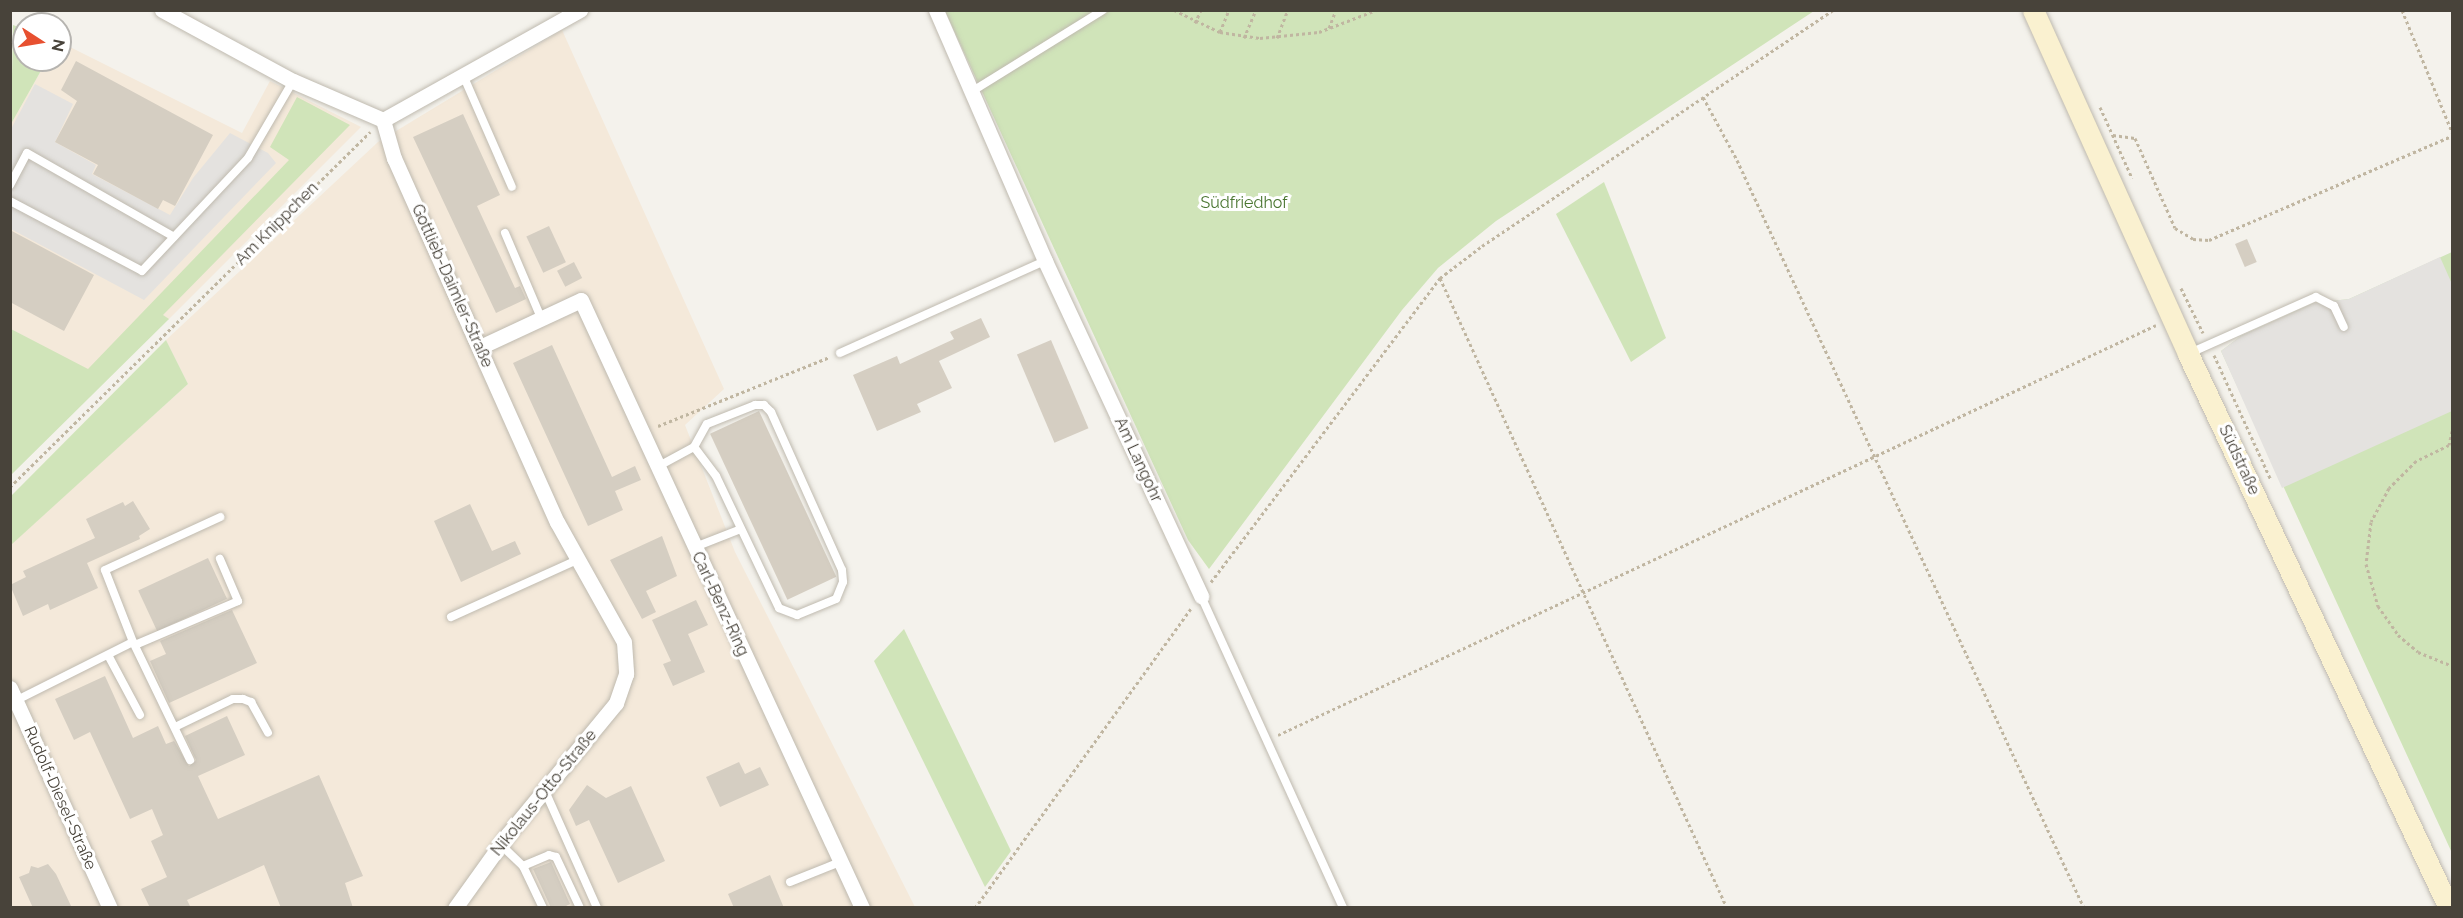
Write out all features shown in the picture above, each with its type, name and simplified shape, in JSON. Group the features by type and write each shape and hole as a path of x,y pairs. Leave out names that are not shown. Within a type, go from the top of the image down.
{"street":[{"path":"162,10 293,81 382,120 580,10"},
{"name":"Am Langohr","path":"936,10 1045,261 1201,596"},
{"name":"Südstraße","path":"2033,10 2095,143 2188,354 2448,908"},
{"name":"Gottlieb-Daimler-Straße","path":"382,120 394,158 577,560 624,642 626,674"},
{"name":"Carl-Benz-Ring","path":"541,318 581,300 640,432 862,908"},
{"path":"480,347 541,318"},
{"name":"Nikolaus-Otto-Straße","path":"455,908 500,844 611,711 626,674"},
{"name":"Rudolf-Diesel-Straße","path":"13,694 110,908"}],"lane":[{"path":"971,93 1104,10"},
{"path":"463,75 512,188"},
{"path":"10,201 142,271 248,158 293,81"},
{"path":"10,185 27,153 174,237"},
{"path":"505,232 541,318"},
{"path":"840,353 1045,261"},
{"path":"2188,354 2316,297 2334,306 2344,327"},
{"path":"657,467 694,447 708,424 755,405 771,412 842,570 841,592 836,599 797,615 779,608 716,476 694,447"},
{"path":"190,760 134,644 105,570 220,517"},
{"path":"694,547 741,529"},
{"path":"13,694 238,601 220,559"},
{"path":"451,617 577,560"},
{"name":"Am Langohr","path":"1201,596 1343,908"},
{"path":"108,655 140,715"},
{"path":"175,727 233,699 243,699 251,702 268,734"},
{"path":"545,791 597,908"},
{"path":"500,844 523,866 543,908"},
{"path":"523,866 549,855 556,856 580,908"},
{"path":"790,882 840,862"}],"path":[{"path":"1174,10 1196,23 1244,38 1277,38 1329,27 1376,10"},
{"path":"1196,23 1201,10"},
{"path":"1220,32 1229,10"},
{"path":"1244,38 1256,10"},
{"path":"1277,38 1288,10"},
{"path":"1329,27 1336,10"},
{"path":"975,908 1201,596 1440,278 1833,10"},
{"path":"2095,143 2120,134 2135,138 2175,228 2193,239 2209,240 2452,134 2402,10"},
{"path":"1703,97 1737,160 2084,908"},
{"name":"Am Knippchen","path":"10,487 382,120"},
{"path":"1440,278 1727,908"},
{"path":"1266,741 1582,594 1873,454 2172,318"},
{"path":"640,432 840,353"},
{"path":"2452,431 2449,445 2416,462 2389,488 2371,522 2366,564 2378,606 2398,635 2418,652 2452,666"}],"shaded area":[{"path":"562,30 724,389 685,425 735,552 915,907 11,907 10,545 188,384 166,340 378,142"},
{"path":"72,48 242,133 270,81 361,127 169,319 87,370 11,329 11,124 40,72 72,72"},
{"path":"35,84 73,104 55,142 96,165 92,174 170,215 193,178 230,133 268,153 276,163 144,300 11,229 11,129"},
{"path":"2440,257 2452,284 2452,411 2282,488 2221,351 2241,336 2314,303 2349,299"}],"green space":[{"name":"Südfriedhof","path":"945,11 1814,11 1496,221 1438,268 1402,310 1209,569 1188,540"},
{"path":"12,72 40,72 11,124"},
{"path":"297,97 350,125 163,315 169,319 11,475 11,329 88,369 289,160 270,147"},
{"path":"1604,182 1666,338 1631,362 1556,214"},
{"path":"2452,252 2452,853 2221,351 2241,336 2314,303 2349,299"},
{"path":"166,340 188,384 11,545 11,496"},
{"path":"904,629 1011,851 985,887 874,661"}],"building":[{"path":"76,61 213,135 175,206 163,200 158,209 93,174 98,165 55,142 77,101 61,90"},
{"path":"463,114 500,195 477,206 515,288 520,286 526,299 496,313 413,137"},
{"path":"549,226 566,262 543,273 526,237"},
{"path":"10,230 94,275 64,331 10,302"},
{"path":"2247,239 2257,262 2245,267 2235,244"},
{"path":"574,262 582,278 565,287 557,271"},
{"path":"981,318 990,337 939,361 952,388 917,404 921,412 877,431 853,375 897,356 900,364 954,339 950,332"},
{"path":"1051,340 1089,428 1054,443 1017,354"},
{"path":"552,345 612,477 635,466 641,480 615,491 623,510 588,526 513,363"},
{"path":"759,411 836,577 787,600 710,434"},
{"path":"133,501 150,529 139,536 140,539 87,563 98,588 50,610 48,604 23,616 10,585 26,577 23,571 95,538 86,519 123,502 125,506"},
{"path":"470,504 492,551 515,541 521,554 461,582 434,521"},
{"path":"662,536 677,576 646,591 656,612 642,619 610,560"},
{"path":"208,558 227,599 157,631 138,591"},
{"path":"696,600 708,625 688,634 705,672 673,686 663,664 671,661 652,620"},
{"path":"232,610 257,663 169,703 150,661 166,654 160,641"},
{"path":"105,676 133,738 158,726 166,744 174,741 189,766 196,760 185,736 227,716 245,755 198,776 218,819 319,775 363,876 345,883 353,908 281,908 264,865 187,900 191,908 150,908 141,889 167,877 151,841 163,835 152,809 130,819 90,732 74,740 55,699"},
{"path":"739,762 745,774 760,767 769,785 720,807 706,777"},
{"path":"587,785 606,798 631,786 665,861 618,883 589,820 576,826 569,810"},
{"path":"551,862 570,904 562,908 551,908 533,869"},
{"path":"48,864 56,874 72,908 33,908 19,877 29,873 31,866 38,868"},
{"path":"770,875 784,908 734,908 728,894"}]}
